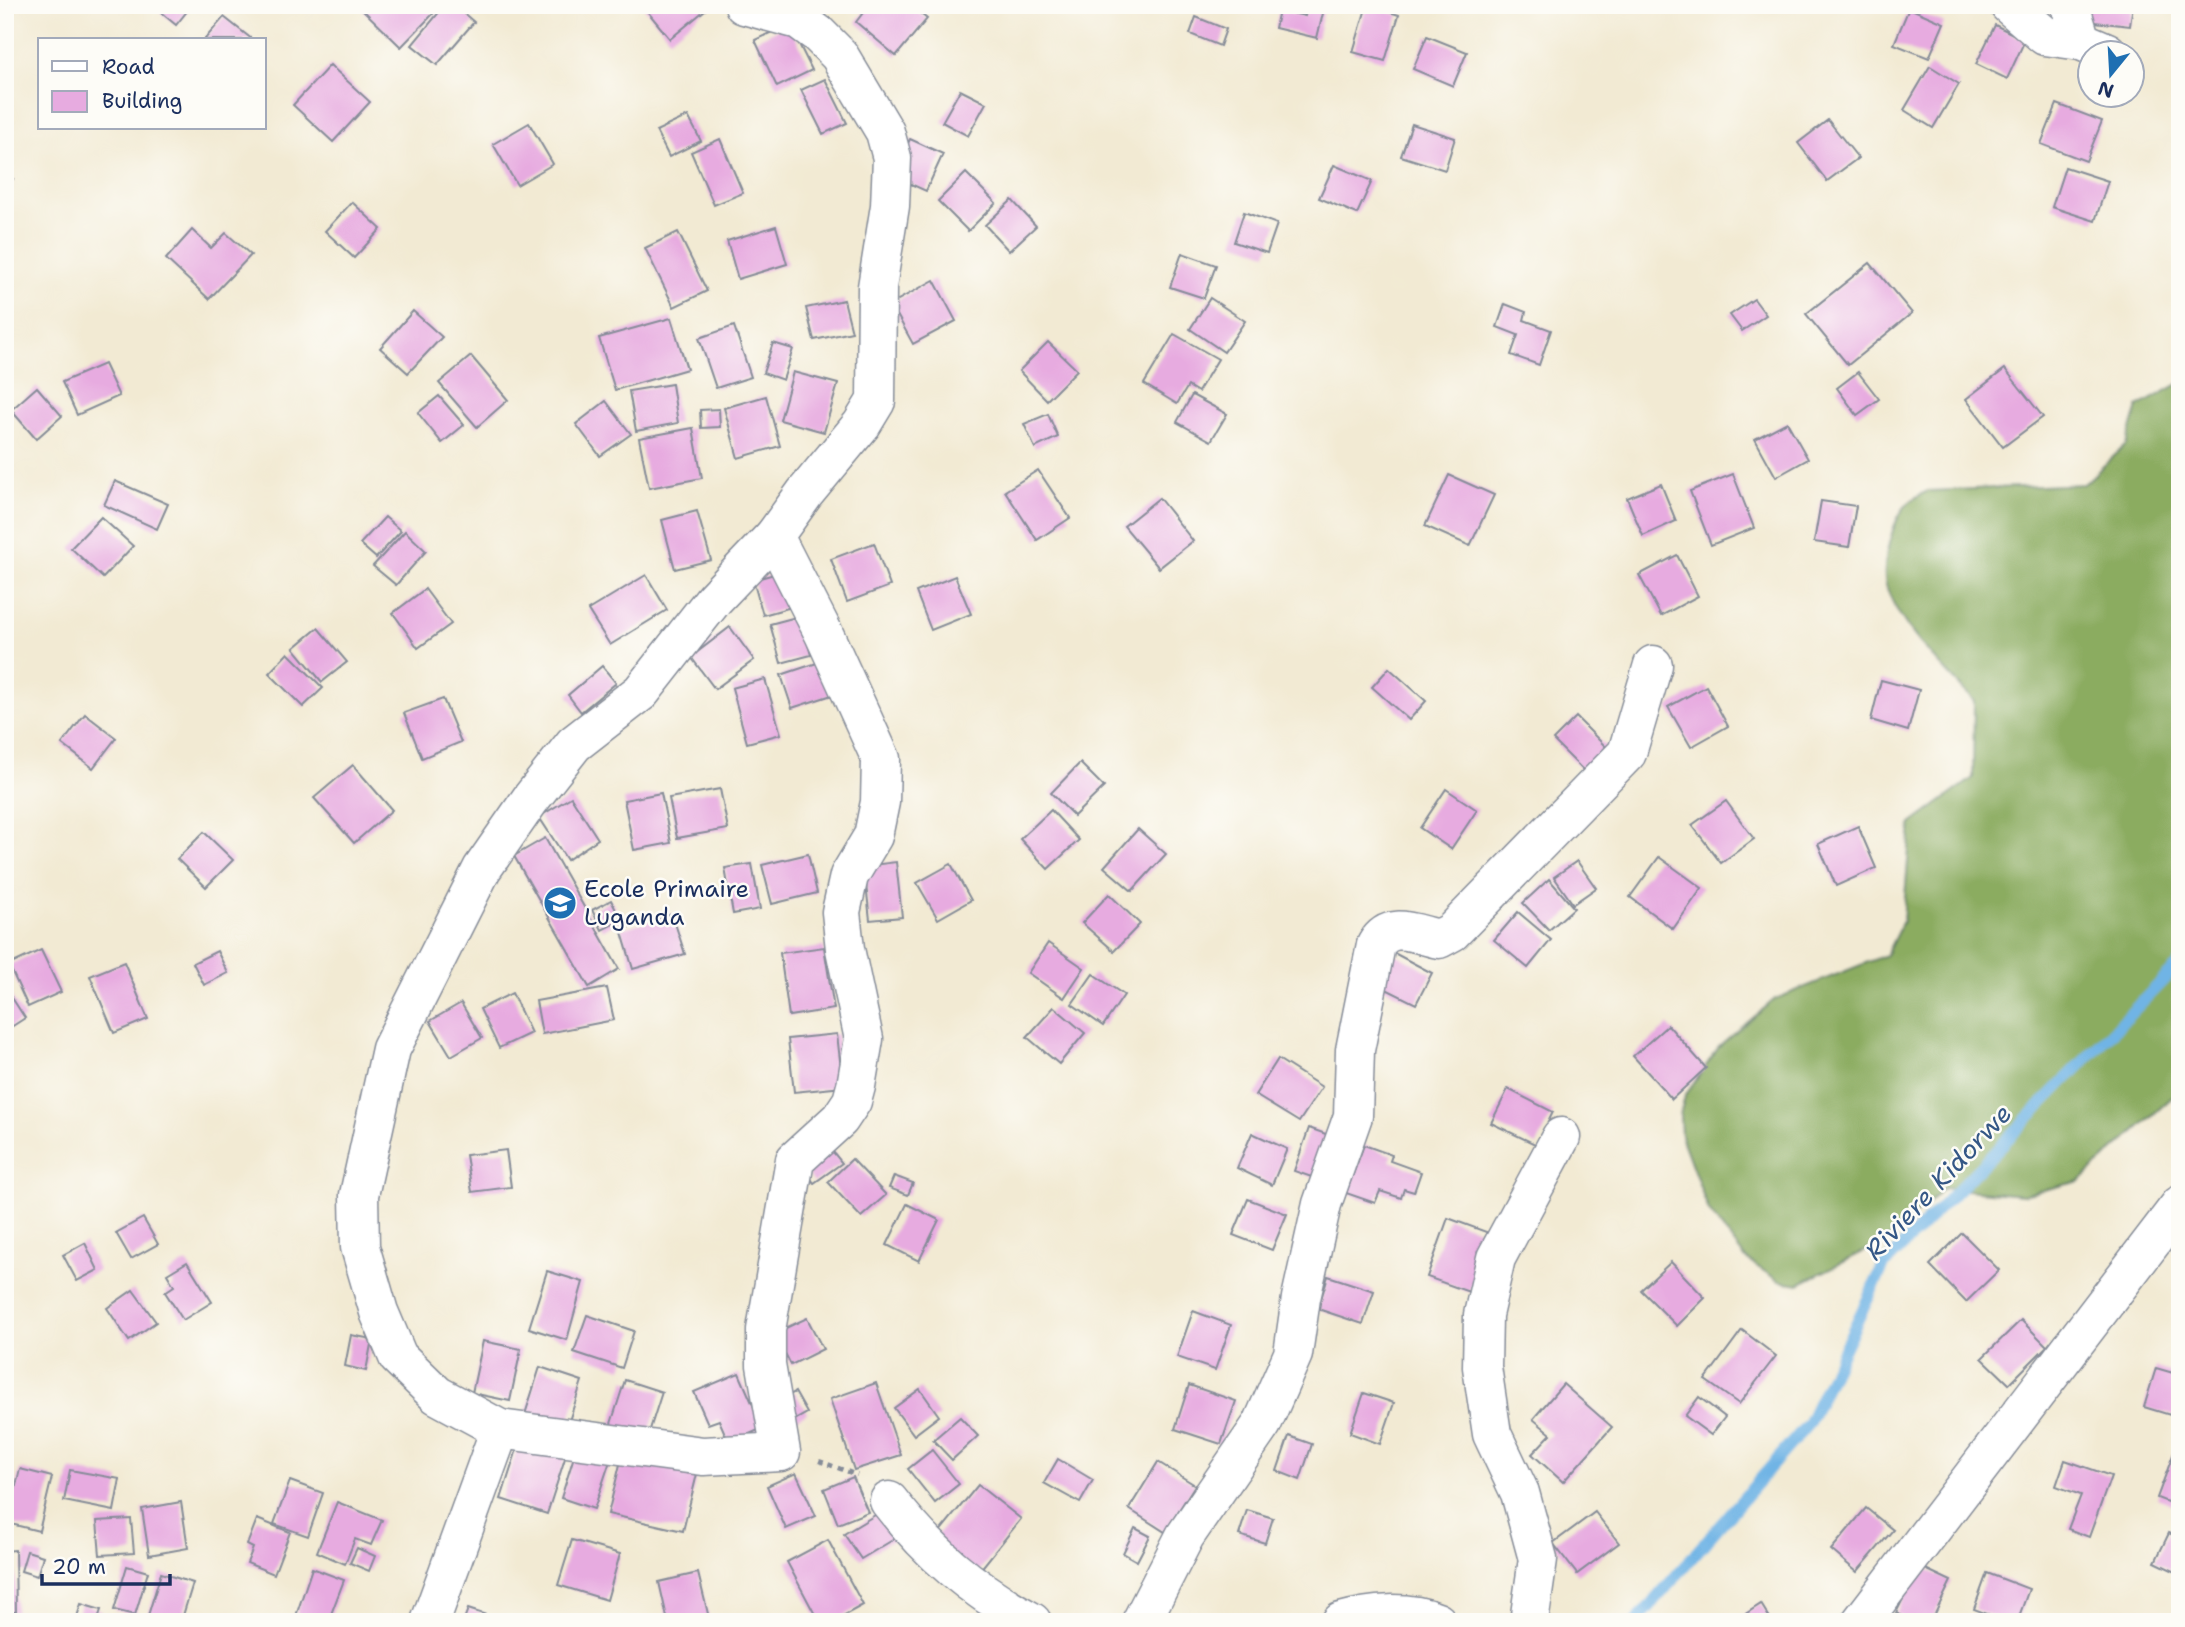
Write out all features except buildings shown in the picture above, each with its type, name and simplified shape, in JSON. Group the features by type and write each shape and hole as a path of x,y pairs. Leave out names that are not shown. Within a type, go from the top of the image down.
{"street":[{"path":"744,5 799,20 839,55 885,132 892,158 890,206 877,287 876,401 862,424 805,493 774,536 714,599 641,692 574,744 530,800 482,869 391,1049 359,1195 360,1247 379,1311 398,1357 437,1395 500,1429 703,1456 781,1452 766,1366 766,1330 795,1160 840,1119 852,1101 856,1086 864,1039 845,949 841,912 849,876 873,836 880,802 881,760 824,634 774,536"},
{"path":"2009,5 2045,36 2086,33"},
{"path":"1141,1622 1185,1536 1262,1424 1293,1354 1301,1298 1322,1204 1353,1116 1355,1050 1376,946 1382,934 1393,929 1439,939 1452,932 1627,753 1653,665"},
{"path":"1529,1622 1538,1559 1520,1493 1492,1434 1482,1367 1483,1315 1496,1258 1561,1137"},
{"path":"1861,1622 2180,1205"},
{"path":"430,1622 500,1429"},
{"path":"889,1501 919,1540 956,1574 993,1601 1032,1622"},
{"path":"1341,1622 1367,1615 1423,1616 1437,1622"}],"path":[{"path":"781,1452 826,1463 867,1479 889,1501"}],"green space":[{"path":"2180,383 2180,1090 2080,1181 2023,1195 1944,1188 1887,1240 1799,1284 1779,1281 1746,1259 1709,1211 1681,1136 1680,1115 1685,1096 1719,1047 1775,999 1886,955 1903,921 1911,824 1973,778 1974,701 1914,636 1895,607 1886,585 1887,554 1898,518 1909,502 1928,491 2084,484 2126,445 2138,407"}],"waterway":[{"name":"Riviere Kidorwe","path":"1636,1622 1808,1424 1884,1265 2180,963"}],"place":[{"name":"Ecole Primaire Luganda","path":"560,903"}]}
